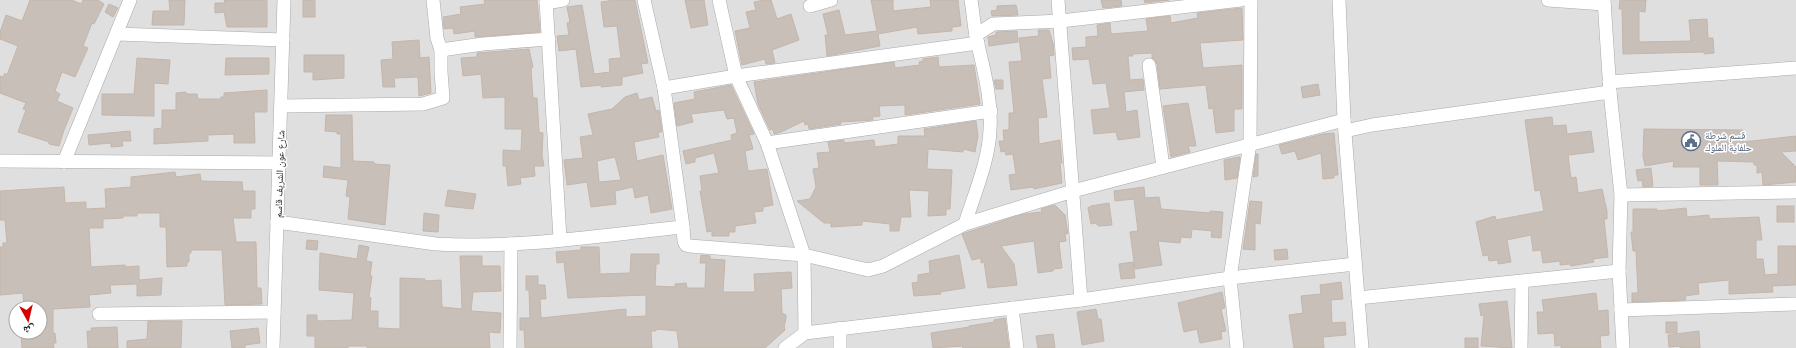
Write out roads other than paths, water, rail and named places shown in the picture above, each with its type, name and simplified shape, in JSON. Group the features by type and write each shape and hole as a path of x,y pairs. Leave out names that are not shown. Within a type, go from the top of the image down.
{"street":[{"path":"64,162 130,0"},
{"name":"شارع عون الشريف قاسم","path":"273,348 282,106 284,0"},
{"path":"282,106 423,104 443,98 441,50 437,38 433,0"},
{"path":"560,239 546,1 563,0"},
{"path":"644,0 664,88 684,242 686,245 804,255 868,270 883,266 965,224 1073,191 1250,144 1344,125 1372,125 1610,87 1796,68"},
{"path":"719,0 736,76 767,143 804,255 805,333"},
{"path":"810,6 831,0"},
{"path":"965,224 987,151 991,110 987,79 977,39 971,0"},
{"path":"1058,0 1061,21 1081,300"},
{"path":"664,88 977,39 993,24 1061,21 1241,0"},
{"path":"1237,348 1230,278 1250,144 1251,0"},
{"path":"1339,0 1344,125 1362,348"},
{"path":"1548,0 1604,2 1610,87 1621,195 1619,271 1623,348"},
{"path":"117,34 283,40"},
{"path":"441,50 483,44 549,39"},
{"path":"1149,65 1163,167"},
{"path":"767,143 991,110"},
{"path":"0,161 279,163"},
{"path":"1621,195 1796,192"},
{"path":"277,222 436,244 511,244 683,227"},
{"path":"510,348 511,244"},
{"path":"785,348 805,333 1081,300 1230,278 1355,264"},
{"path":"1358,298 1619,271"},
{"path":"1521,348 1522,282"},
{"path":"1621,310 1796,304"},
{"path":"1012,308 1017,348"},
{"path":"98,314 274,312"},
{"path":"840,328 840,348"}],"place":[{"name":"قسم شرطة حلفاية الملوك","path":"1691,141"}]}
